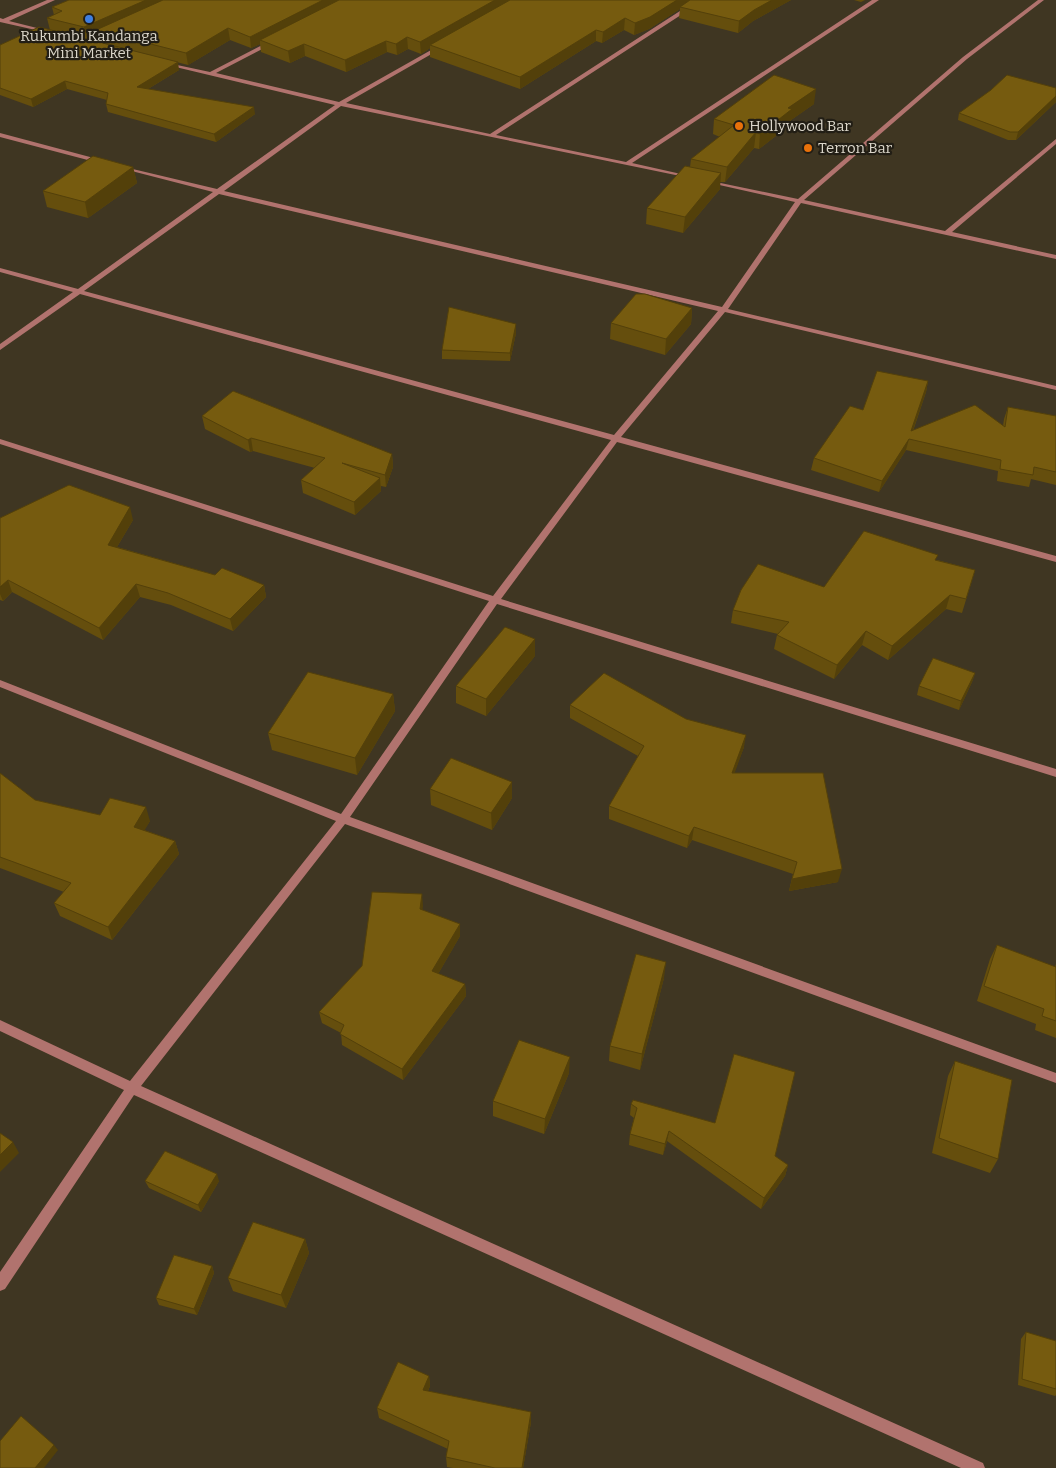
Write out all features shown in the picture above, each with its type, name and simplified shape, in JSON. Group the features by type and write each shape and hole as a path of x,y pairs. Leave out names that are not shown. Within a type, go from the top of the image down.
{"street":[{"path":"1,21 52,0"},
{"path":"492,135 701,0"},
{"path":"627,164 876,0"},
{"path":"0,1284 132,1088 342,819 495,600 616,438 724,309 799,201 966,58 1041,0"},
{"path":"1,21 59,36"},
{"path":"210,74 278,39"},
{"path":"0,348 340,104 448,42"},
{"path":"153,60 340,104 694,178"},
{"path":"0,135 217,191 1056,388"},
{"path":"947,233 1056,141"},
{"path":"703,180 1056,257"},
{"path":"0,270 1056,559"},
{"path":"0,441 495,600 1056,773"},
{"path":"0,683 342,819 1056,1078"},
{"path":"0,1025 132,1088 978,1468"}],"building":[{"path":"69,0 146,0 84,27 47,18 62,11 52,7"},
{"path":"163,0 323,0 250,37 228,28 186,53 96,30"},
{"path":"339,0 495,0 420,42 407,37 396,44 386,41 345,60 304,44 288,51 260,40"},
{"path":"510,0 677,0 650,17 635,23 625,18 603,32 596,30 520,77 430,45"},
{"path":"690,0 772,0 739,21 680,7"},
{"path":"39,27 178,62 137,87 254,107 214,134 106,104 108,93 65,81 31,99 0,88 0,45"},
{"path":"774,75 816,89 788,108 792,109 760,134 756,132 727,167 691,159 734,125 714,119"},
{"path":"1007,75 1056,88 1056,96 1018,132 1010,132 959,113 991,90"},
{"path":"93,156 133,167 85,202 43,191"},
{"path":"685,166 721,173 685,217 647,208"},
{"path":"636,294 645,294 692,308 666,339 611,323"},
{"path":"449,307 516,324 510,353 442,350"},
{"path":"877,371 928,381 911,431 975,405 1005,427 1008,407 1056,416 1056,472 1034,467 1033,475 1000,469 1001,460 909,439 882,481 814,458 850,406 863,410"},
{"path":"233,391 392,454 385,475 342,463 380,478 354,502 301,480 325,458 251,438 248,440 202,416"},
{"path":"69,485 130,507 108,545 215,575 222,568 264,585 230,619 168,593 136,584 99,628 8,580 0,587 0,518"},
{"path":"864,531 938,555 935,560 975,570 966,599 950,595 892,646 866,631 837,665 777,635 789,622 733,610 741,590 758,564 824,587"},
{"path":"505,627 535,639 486,699 456,686"},
{"path":"933,658 975,673 961,701 919,686"},
{"path":"308,672 393,694 355,758 268,733"},
{"path":"604,673 686,719 746,735 732,773 823,773 842,869 792,879 797,862 694,827 689,836 609,806 644,746 570,705"},
{"path":"451,758 512,782 491,813 430,789"},
{"path":"0,773 35,800 100,815 110,798 146,807 134,827 175,841 108,927 54,903 71,883 0,857"},
{"path":"372,892 422,894 420,909 460,924 432,971 465,984 402,1069 340,1034 344,1025 319,1012 362,966"},
{"path":"997,945 1056,967 1056,1021 1042,1016 1044,1009 984,986"},
{"path":"636,954 666,962 642,1054 610,1046"},
{"path":"519,1040 570,1057 545,1119 493,1101"},
{"path":"734,1054 795,1072 775,1156 788,1165 764,1198 669,1131 665,1144 630,1134 637,1108 631,1104 633,1100 715,1123"},
{"path":"955,1061 1012,1080 998,1159 939,1138"},
{"path":"0,1133 13,1142 0,1155"},
{"path":"165,1151 217,1174 198,1205 145,1181"},
{"path":"253,1222 305,1239 281,1295 228,1278"},
{"path":"174,1255 212,1266 194,1309 156,1298"},
{"path":"1026,1332 1056,1341 1056,1389 1022,1379"},
{"path":"398,1362 429,1376 423,1390 531,1412 522,1468 495,1468 446,1457 449,1441 377,1408"},
{"path":"21,1416 54,1445 35,1468 0,1468 0,1441"}],"place":[{"name":"Rukumbi Kandanga Mini Market","path":"89,19"},
{"name":"Hollywood Bar","path":"739,126"},
{"name":"Terron Bar","path":"808,148"}]}
